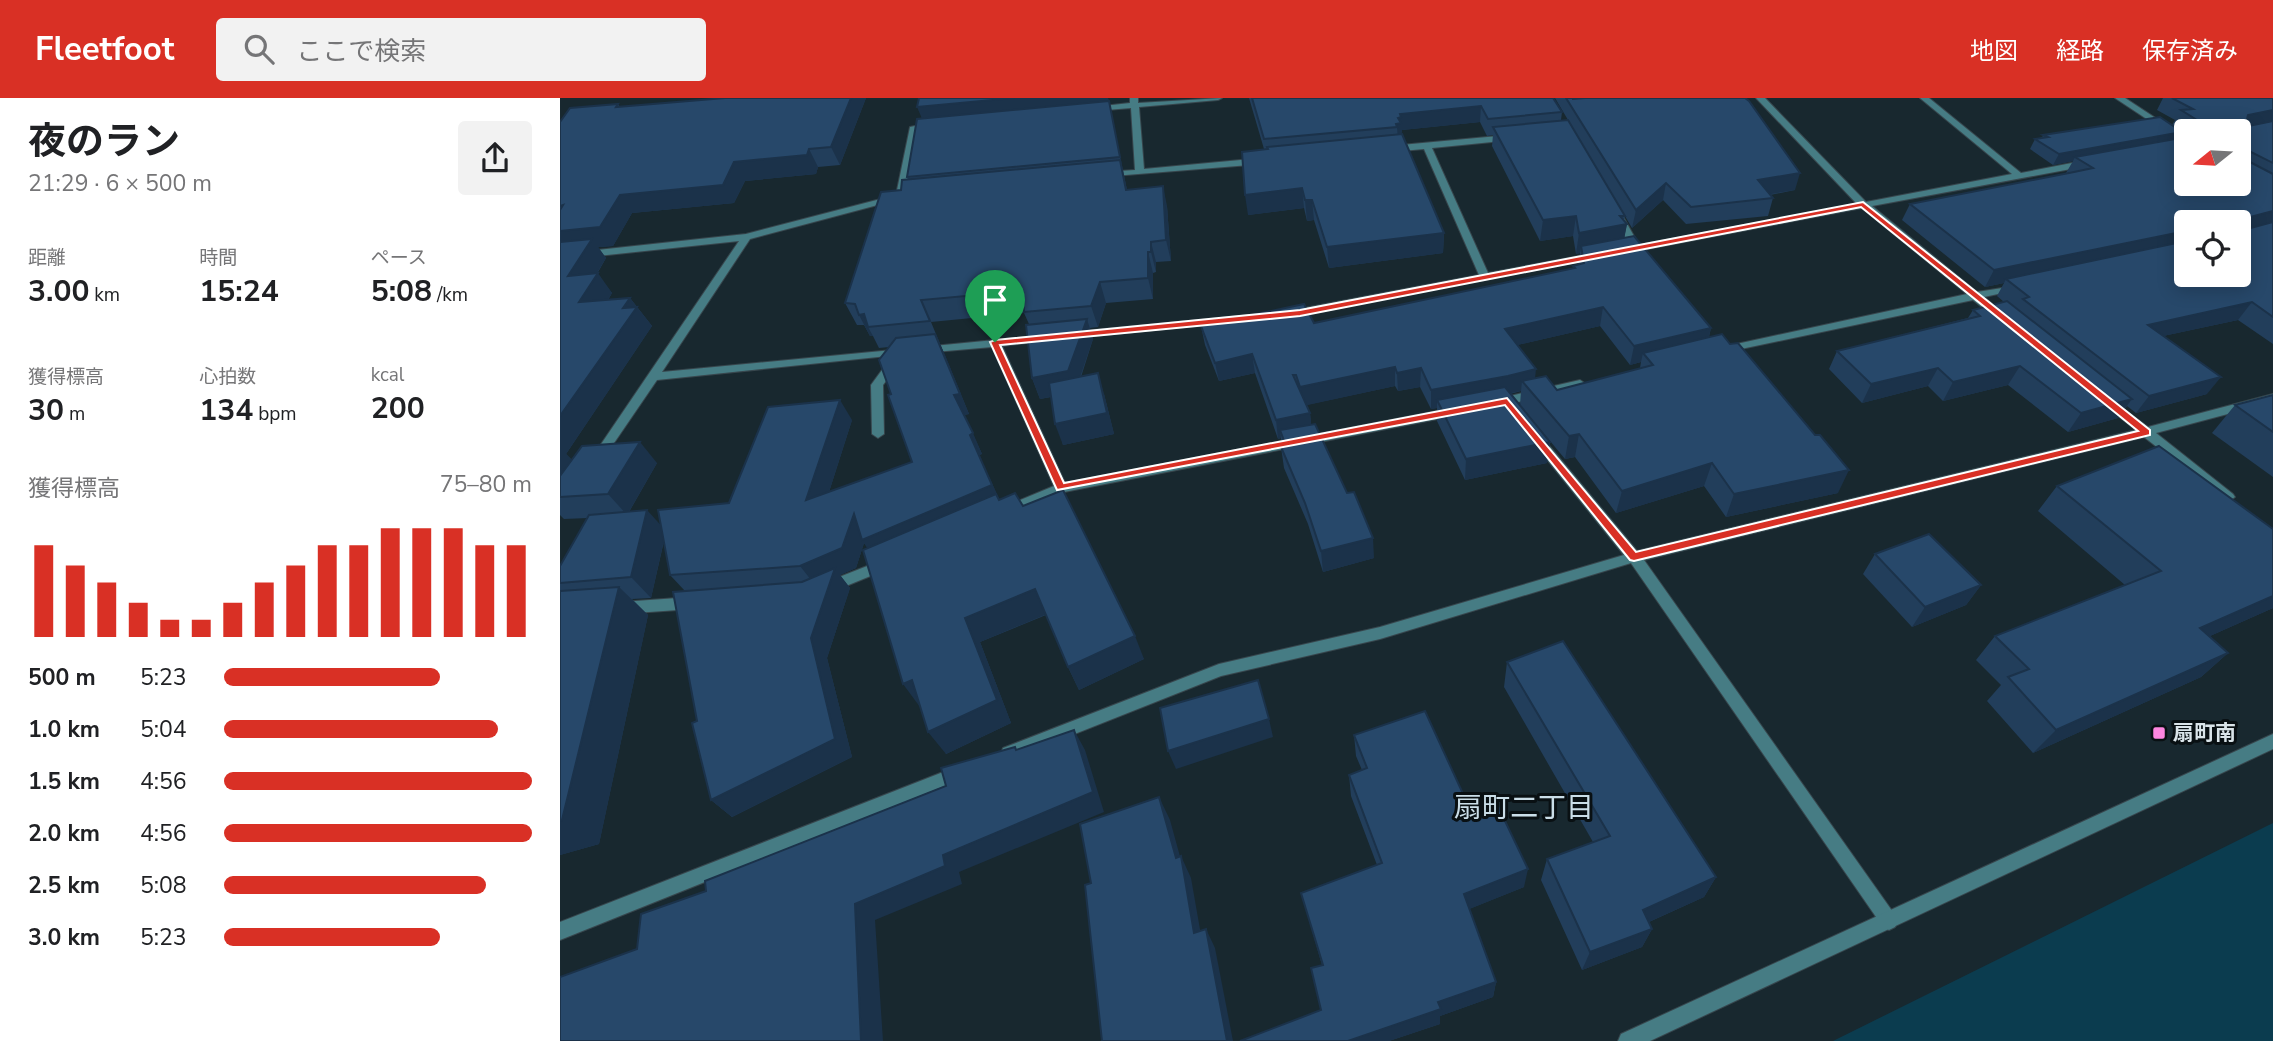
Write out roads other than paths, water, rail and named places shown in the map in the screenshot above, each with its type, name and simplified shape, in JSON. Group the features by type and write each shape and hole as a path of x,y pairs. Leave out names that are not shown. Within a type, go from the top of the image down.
{"street":[{"path":"1080,111 1135,102 1218,98"},
{"path":"1760,98 1863,204 2007,321"},
{"path":"1924,98 2018,175"},
{"path":"2119,98 2174,136"},
{"path":"1135,102 1140,172"},
{"path":"901,196 914,127 942,124"},
{"path":"1386,150 1518,138"},
{"path":"1427,146 1484,275"},
{"path":"1087,177 1277,159"},
{"path":"1272,316 1300,313 1484,275 2095,162"},
{"path":"560,257 746,237 901,196 915,195"},
{"path":"1610,202 1645,261"},
{"path":"591,468 746,237"},
{"path":"1708,354 1717,346 2028,285"},
{"path":"653,377 1258,317"},
{"path":"995,342 1061,488"},
{"path":"878,435 877,385 902,352"},
{"path":"1480,407 1515,412 1587,382"},
{"path":"2092,390 2241,508"},
{"path":"999,757 1219,670 1380,632 1634,557 2146,432 2273,398"},
{"path":"997,515 1061,488 1466,409"},
{"path":"1515,412 1634,557 1889,921"},
{"path":"817,593 894,560"},
{"path":"601,610 709,601"},
{"path":"1628,1041 2273,741"},
{"path":"560,931 973,767"}],"place":[{"name":"扇町南","path":"2159,733"}],"district":[{"name":"扇町二丁目","path":"1524,807"}]}
